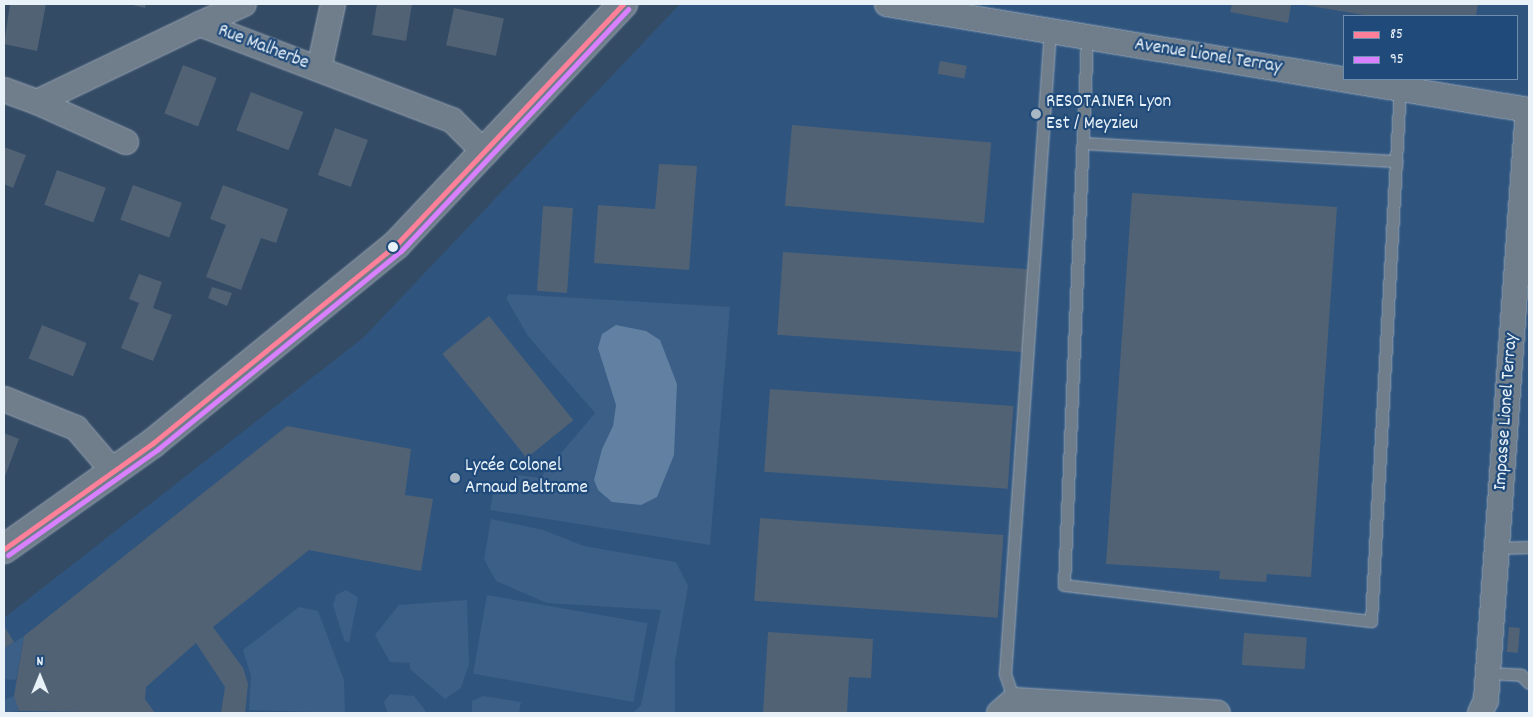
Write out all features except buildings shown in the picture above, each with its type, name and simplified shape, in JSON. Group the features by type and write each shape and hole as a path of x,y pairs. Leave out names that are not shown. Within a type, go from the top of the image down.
{"main road":[{"path":"4,549 113,471 268,352 396,245 485,153 623,4"}],"street":[{"path":"200,24 244,4"},
{"path":"319,70 333,4"},
{"name":"Avenue Lionel Terray","path":"887,4 1343,79"},
{"name":"Rue Malherbe","path":"37,102 200,24 452,120 485,153"},
{"name":"Avenue Lionel Terray","path":"1350,80 1529,110"},
{"path":"4,90 37,102 126,142"},
{"name":"Impasse Lionel Terray","path":"1480,713 1488,674 1529,110"},
{"path":"4,399 76,428 113,471"},
{"path":"1006,707 1218,713"}],"lane":[{"path":"1006,707 1005,674 1050,31"},
{"path":"1087,38 1064,585 1371,621 1400,88"},
{"path":"1083,143 1396,161"},
{"path":"1497,548 1529,547"},
{"path":"1488,674 1521,675 1529,683"}],"shaded area":[{"path":"680,4 1529,4 1529,713 4,713 4,618 363,338"},
{"path":"509,294 730,307 710,545 490,510 493,494 517,475 540,478 595,413 528,336 506,298"},
{"path":"616,325 646,331 660,340 677,384 674,455 657,497 641,505 612,502 598,490 594,480 602,449 613,426 616,405 598,348 602,334"},
{"path":"491,519 543,530 584,546 676,562 688,586 675,661 675,713 633,713 641,705 661,610 547,603 496,581 484,559"},
{"path":"346,590 358,597 349,643 344,640 333,605 336,595"},
{"path":"487,595 648,623 634,702 473,674"},
{"path":"467,600 469,664 461,688 445,699 410,669 410,663 390,662 375,635 399,605"},
{"path":"299,607 318,611 344,680 345,713 249,710 251,676 243,650"},
{"path":"24,636 16,680 4,679 4,649"},
{"path":"390,694 414,696 427,713 388,713 384,702"},
{"path":"14,696 19,711 4,713 4,700"},
{"path":"483,696 521,702 519,713 472,713 472,701"}],"transit line":[{"name":"85","path":"4,549 153,443 396,245 623,4"},
{"name":"95","path":"8,555 158,449 401,251 628,9"}],"place":[{"name":"RESOTAINER Lyon Est / Meyzieu","path":"1036,114"},
{"name":"Lycée Colonel Arnaud Beltrame","path":"455,478"}]}
